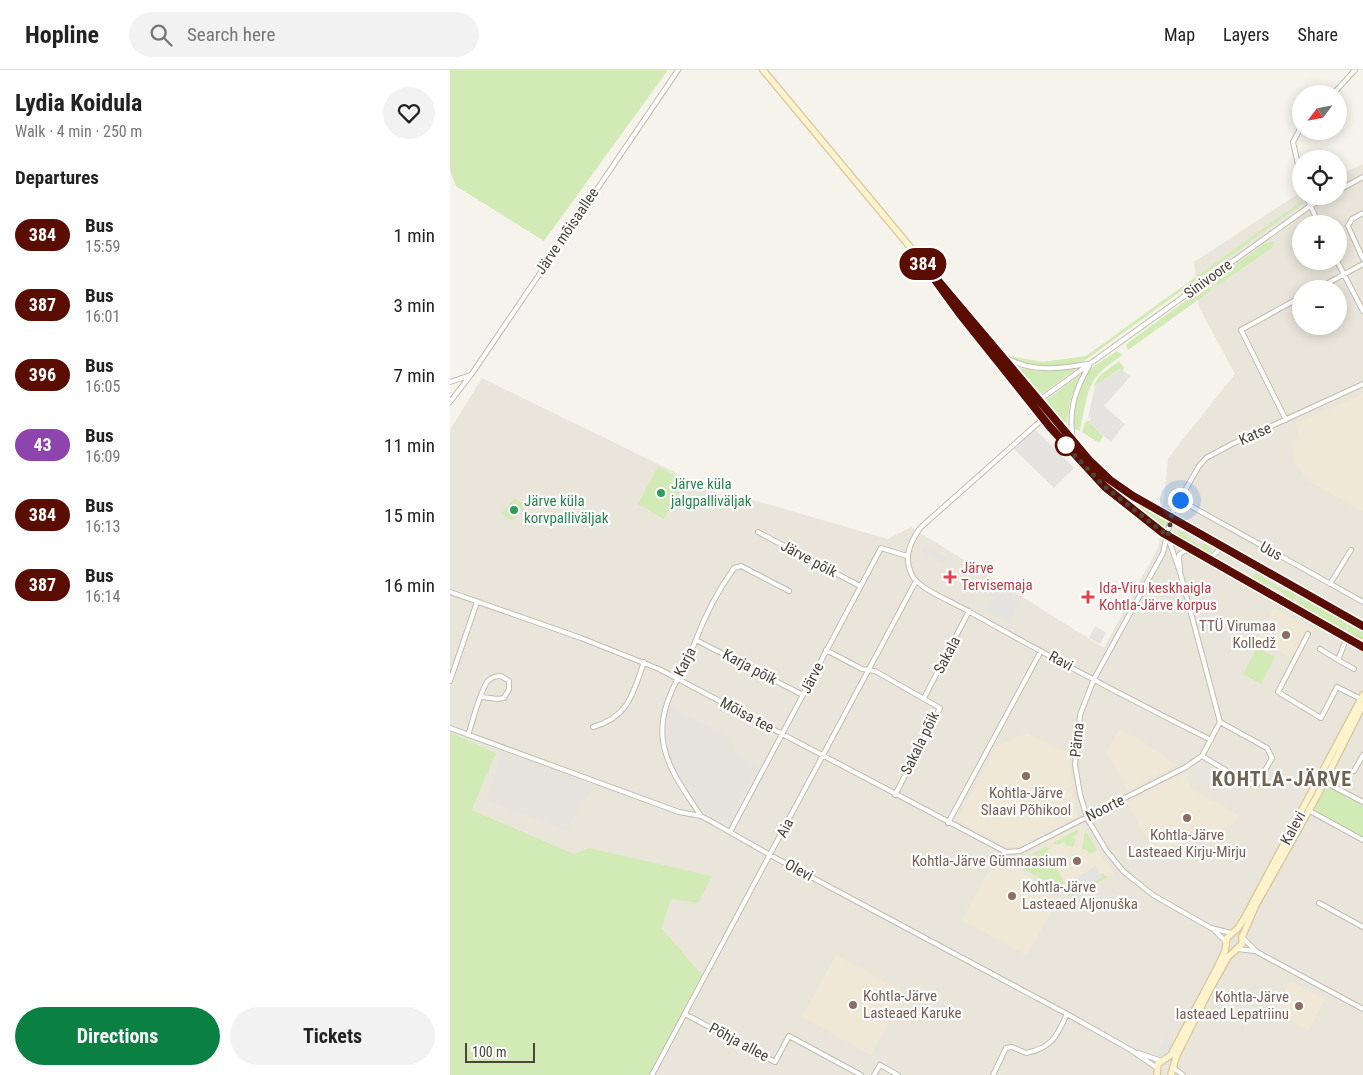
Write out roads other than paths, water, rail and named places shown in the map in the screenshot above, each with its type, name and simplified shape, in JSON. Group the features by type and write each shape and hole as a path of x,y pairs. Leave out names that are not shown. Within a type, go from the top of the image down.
{"main road":[{"path":"763,70 1031,392 1043,418 1105,487 1168,536 1363,647"},
{"path":"919,258 1020,389 1048,414 1110,480 1133,496 1172,516 1217,544 1363,626"},
{"path":"1347,637 1363,642"},
{"name":"Kalevi","path":"1171,1075 1173,1067 1212,986 1228,957 1242,944 1256,905 1308,811 1321,780 1362,701"},
{"name":"Kalevi","path":"1158,1072 1163,1061 1173,1052 1218,966 1227,942 1244,919 1309,797 1321,780"},
{"path":"1232,933 1239,933 1243,938"},
{"path":"1227,942 1230,947 1237,949"},
{"path":"1163,1061 1173,1067"}],"street":[{"name":"Järve mõisaallee","path":"450,402 471,375 678,70"},
{"path":"1341,85 1355,70"},
{"path":"1347,186 1363,177"},
{"path":"1310,206 1314,215"},
{"name":"Sinivoore","path":"1036,403 1310,206"},
{"path":"1363,213 1352,219 1348,226 1363,260"},
{"path":"1333,280 1363,264"},
{"path":"1342,270 1363,311"},
{"path":"1286,420 1241,330 1292,302"},
{"name":"Sinivoore","path":"1000,354 1014,363 1028,367 1056,368 1091,363"},
{"name":"Sinivoore","path":"1074,442 1071,421 1073,399 1091,363"},
{"path":"450,382 471,375"},
{"name":"Katse","path":"1172,516 1199,466 1206,458 1363,384"},
{"path":"915,579 907,556 911,544 924,524 1048,414"},
{"name":"Uus","path":"1180,500 1363,602"},
{"name":"Pärna","path":"1172,516 1163,553 1094,679 1080,715 1075,765 1087,818 1106,850 1141,887 1211,928 1227,942"},
{"name":"Järve põik","path":"758,532 860,586"},
{"path":"1168,536 1180,572 1220,722 1202,756 1247,783 1257,786 1268,770 1272,758 1268,748 1220,722"},
{"path":"1210,559 1217,554 1217,544"},
{"name":"Järve","path":"730,832 881,548 907,556"},
{"path":"1180,572 1180,553 1188,550 1199,553"},
{"path":"1330,584 1351,550"},
{"name":"Karja","path":"701,816 675,775 663,741 665,708 677,678 696,640 696,634 729,575 737,566 789,590"},
{"name":"Ravi","path":"915,579 1041,651 1211,740"},
{"name":"Aia","path":"652,1075 770,856 915,579"},
{"name":"Mõisa tee","path":"450,592 644,662 1006,852"},
{"path":"450,681 477,602"},
{"name":"Sakala","path":"924,698 969,611"},
{"path":"1308,634 1278,692 1321,718 1337,687 1362,701"},
{"path":"1338,660 1347,637"},
{"name":"Karja põik","path":"696,640 803,695"},
{"path":"1320,649 1354,669"},
{"path":"826,650 875,672 924,698"},
{"path":"948,823 1041,651"},
{"path":"594,727 605,724 625,710 644,662"},
{"path":"468,735 482,697 488,682 492,677 501,676 509,681 509,689 504,698 482,697"},
{"name":"Sakala põik","path":"895,795 940,708 924,698"},
{"name":"Olevi","path":"450,728 669,809 701,816 770,856 1067,1014 1131,1050 1158,1072"},
{"path":"1354,771 1363,755"},
{"name":"Noorte","path":"1006,852 1020,851 1087,818 1202,756"},
{"path":"1321,780 1363,802"},
{"path":"1309,797 1308,811 1363,840"},
{"path":"1319,903 1363,927"},
{"name":"Pärna","path":"1211,928 1232,933"},
{"path":"1243,938 1257,952 1363,1009"},
{"path":"1237,949 1257,952"},
{"name":"Põhja allee","path":"685,1014 775,1062 789,1036 861,1075"},
{"path":"994,1075 1006,1048 1012,1047 1026,1053 1041,1048 1057,1037 1067,1014"},
{"name":"Olevi","path":"1131,1050 1163,1061"},
{"path":"874,1075 880,1065 898,1075"},
{"path":"1173,1067 1183,1075"}],"place":[{"name":"Järve küla jalgpalliväljak","path":"661,493"},
{"name":"Järve küla korvpalliväljak","path":"514,510"},
{"name":"Järve Tervisemaja","path":"950,577"},
{"name":"Ida-Viru keskhaigla Kohtla-Järve korpus","path":"1088,597"},
{"name":"TTÜ Virumaa Kolledž","path":"1286,635"},
{"name":"Kohtla-Järve Slaavi Põhikool","path":"1026,776"},
{"name":"Kohtla-Järve Lasteaed Kirju-Mirju","path":"1187,818"},
{"name":"Kohtla-Järve Gümnaasium","path":"1077,861"},
{"name":"Kohtla-Järve Lasteaed Aljonuška","path":"1012,896"},
{"name":"Kohtla-Järve Lasteaed Karuke","path":"853,1005"},
{"name":"Kohtla-Järve lasteaed Lepatriinu","path":"1299,1006"}],"district":[{"name":"KOHTLA-JÄRVE","path":"1282,779"}]}
